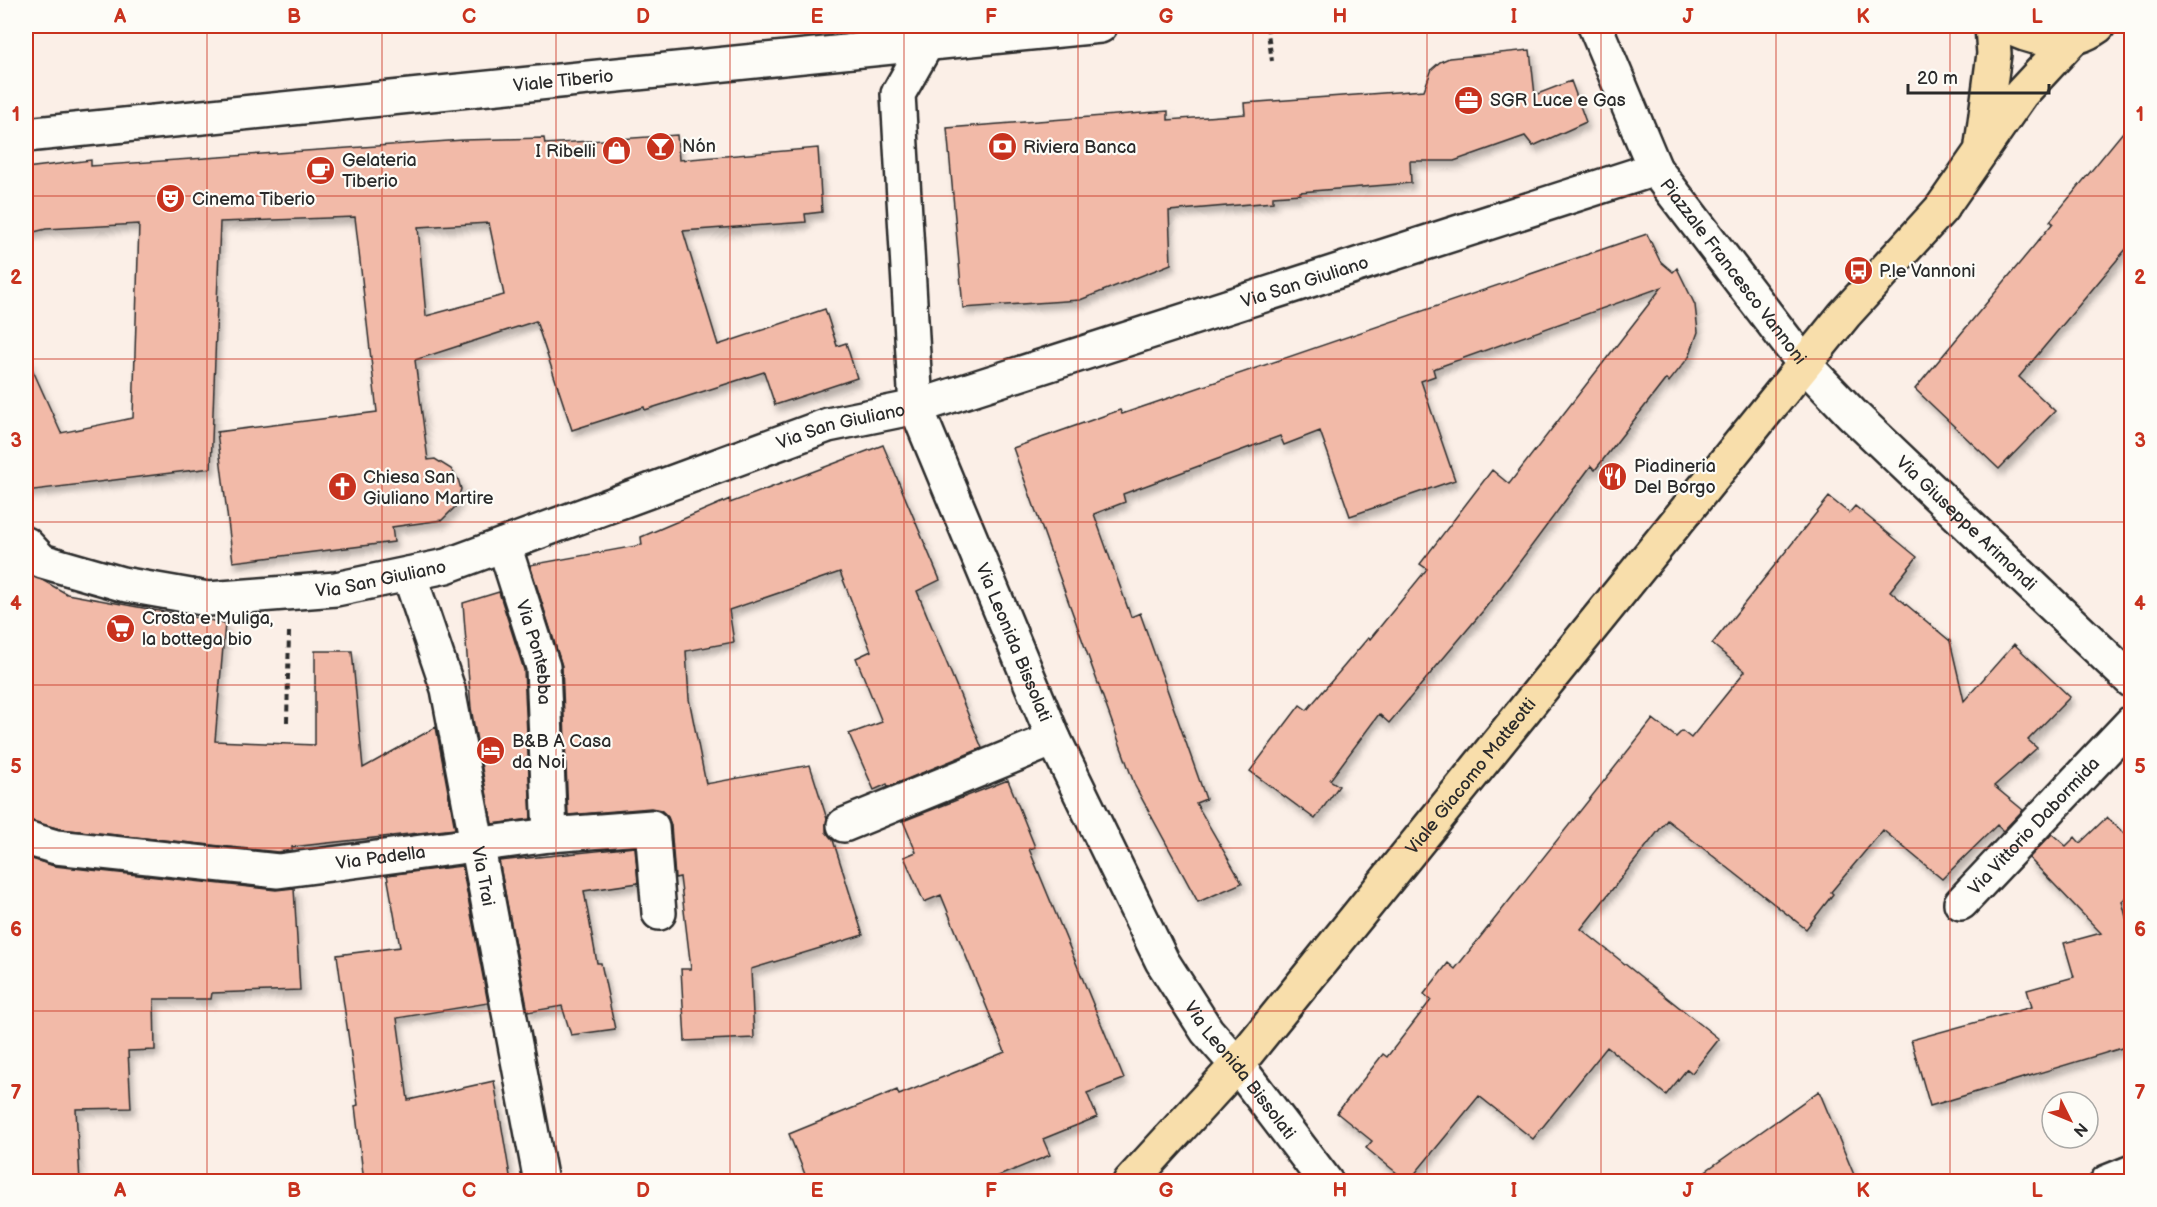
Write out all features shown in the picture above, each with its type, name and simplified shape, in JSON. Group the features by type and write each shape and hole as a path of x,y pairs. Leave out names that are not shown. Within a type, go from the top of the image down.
{"main road":[{"name":"Piazzale Francesco Vannoni","path":"1980,156 1993,65 1992,26"},
{"path":"2007,26 2037,39 2086,32"},
{"name":"Piazzale Francesco Vannoni","path":"1805,364 1845,314 1941,209 2021,94 2086,32"},
{"name":"Viale Giacomo Matteotti","path":"1130,1182 1237,1065 1805,364"}],"street":[{"name":"Viale Tiberio","path":"26,135 1100,26"},
{"name":"Piazzale Francesco Vannoni","path":"1595,26 1655,169 1805,364"},
{"name":"Via Leonida Bissolati","path":"927,43 898,94 916,407 1054,739 1161,961 1207,1031 1237,1065 1326,1182"},
{"name":"Via San Giuliano","path":"26,543 42,561 122,584 208,598 336,589 446,566 828,425 916,407 1655,169"},
{"name":"Via Giuseppe Arimondi","path":"1805,364 1852,414 2132,681"},
{"name":"Via Pontebba","path":"504,545 543,667 550,836"},
{"name":"Via Trai","path":"409,574 448,689 541,1182"},
{"name":"Via Vittorio Dabormida","path":"1961,903 2132,722"},
{"path":"844,825 1054,739"},
{"name":"Via Padella","path":"26,838 56,847 278,871 550,836 652,827 659,913"},
{"path":"2108,1182 2132,1172"}],"path":[{"path":"1267,26 1272,61"},
{"path":"287,722 289,593"}],"building":[{"path":"1530,50 1535,95 1571,81 1586,122 1533,146 1525,136 1454,161 1410,161 1411,183 1300,192 1300,194 1273,196 1273,202 1169,211 1171,264 1080,300 963,308 947,128 1168,111 1168,120 1245,114 1244,103 1424,90 1432,69 1449,58"},
{"path":"2132,121 2132,242 2019,377 2055,411 1999,469 1915,389 2053,223 2050,221"},
{"path":"677,135 679,160 818,148 822,212 805,214 806,222 683,231 718,345 825,309 837,346 846,343 857,378 775,405 764,372 645,410 644,407 572,430 536,321 415,360 428,460 435,459 451,469 461,489 456,506 442,520 392,527 394,542 233,562 217,432 377,412 355,217 220,222 211,468 26,491 26,355 61,433 133,418 139,224 46,229 26,234 26,168 91,160 91,166 463,140 544,138 545,144","holes":["489,223 504,295 426,316 418,227"]},
{"path":"1647,234 1660,261 1673,272 1677,268 1695,305 1698,332 1689,357 1669,382 1666,379 1595,470 1591,466 1483,611 1389,723 1379,714 1330,780 1339,786 1315,819 1250,771 1300,705 1307,710 1368,638 1370,639 1427,569 1420,564 1492,470 1509,484 1662,287 1433,369 1435,376 1421,381 1455,480 1350,516 1320,431 1284,445 1280,436 1123,494 1125,502 1094,514 1131,617 1140,613 1206,799 1196,803 1242,883 1198,902 1135,786 1013,448 1120,410 1122,414"},
{"path":"883,445 940,580 917,591 982,748 888,787 887,784 874,790 849,734 882,722 856,658 871,651 840,572 729,610 734,642 686,651 689,699 706,784 810,765 827,819 826,832 833,840 863,935 751,969 754,1038 685,1041 681,969 691,969 680,877 675,878 671,825 668,817 661,810 651,808 568,815 562,666 530,565 642,545 641,537 730,499 730,503"},
{"path":"1829,497 1849,513 1855,506 1917,557 1890,591 1950,641 1964,701 2014,644 2070,697 2028,740 2037,748 1994,786 2023,810 2003,831 1997,825 1942,879 1883,830 1831,892 1833,894 1806,929 1667,820 1581,929 1719,1039 1692,1073 1687,1069 1666,1095 1607,1047 1533,1139 1479,1096 1408,1182 1366,1148 1372,1141 1337,1113 1383,1054 1387,1057 1431,1000 1424,994 1448,963 1455,969 1653,719 1676,737 1682,731 1691,738 1745,671 1712,644"},
{"path":"26,571 67,594 225,623 215,741 315,745 315,651 352,651 363,768 436,727 455,829 292,847 292,850 278,852 60,829 26,820"},
{"path":"499,592 524,670 531,819 492,824 471,708 463,603"},
{"path":"1008,780 1035,847 1029,849 1124,1079 1087,1093 1097,1117 1043,1139 1050,1155 984,1182 808,1182 789,1134 897,1090 899,1095 1005,1052 941,895 924,902 904,857 916,852 903,821"},
{"path":"2107,817 2132,842 2132,892 2122,901 2128,925 2132,924 2132,1045 1930,1106 1911,1040 2032,1007 2027,990 2074,977 2064,943 2101,933 2029,858 2052,834 2066,846 2075,837 2080,843"},
{"path":"635,847 638,883 584,891 597,963 601,963 615,1029 571,1035 562,1006 528,1012 499,861"},
{"path":"26,857 54,866 276,890 294,888 300,990 212,993 211,999 154,999 155,1050 128,1051 131,1108 76,1109 80,1182 26,1182"},
{"path":"462,866 488,1003 397,1018 408,1100 494,1081 511,1182 364,1182 355,1106 358,1105 337,955 400,947 387,875"},
{"path":"1819,1091 1857,1182 1690,1182"}],"place":[{"name":"SGR Luce e Gas","path":"1469,100"},
{"name":"Nón","path":"661,146"},
{"name":"Riviera Banca","path":"1002,147"},
{"name":"I Ribelli","path":"617,151"},
{"name":"Gelateria Tiberio","path":"321,170"},
{"name":"Cinema Tiberio","path":"171,199"},
{"name":"P.le Vannoni","path":"1858,271"},
{"name":"Piadineria Del Borgo","path":"1613,476"},
{"name":"Chiesa San Giuliano Martire","path":"342,487"},
{"name":"Crosta e Muliga, la bottega bio","path":"121,628"},
{"name":"B&B A Casa da Noi","path":"491,751"}]}
